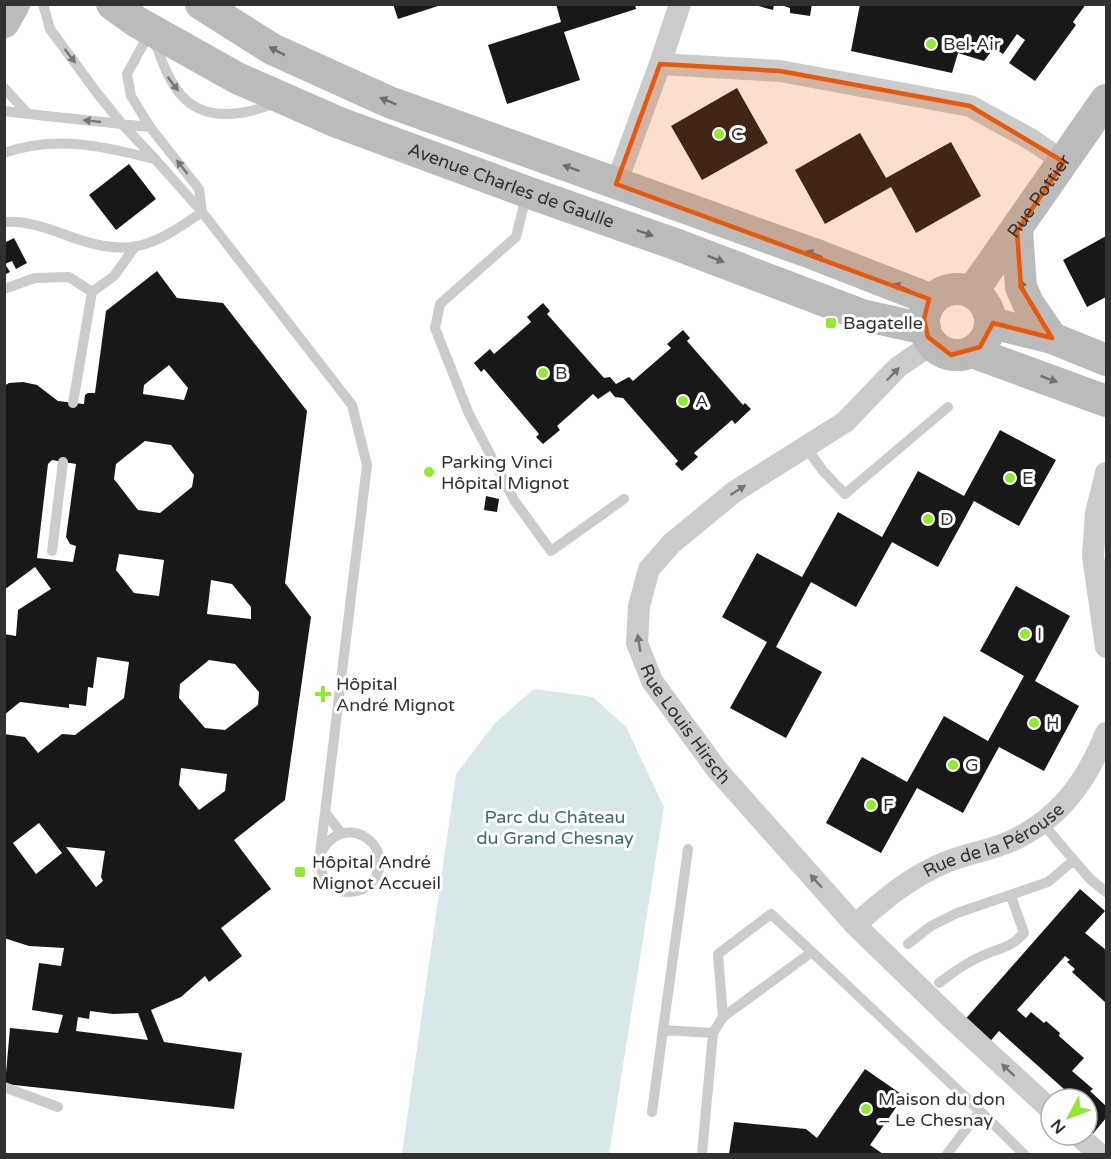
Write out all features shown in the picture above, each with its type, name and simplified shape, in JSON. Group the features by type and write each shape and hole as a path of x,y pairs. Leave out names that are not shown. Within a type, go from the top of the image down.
{"main road":[{"path":"4,22 14,4"},
{"name":"Avenue Charles de Gaulle","path":"112,4 151,30 237,78 337,122 685,247 862,315 930,324"},
{"name":"Avenue Charles de Gaulle","path":"201,4 272,49 389,102 814,254 930,324 941,351 951,355 972,352 1107,401"},
{"name":"Rue Pottier","path":"972,292 1107,100"},
{"path":"1017,231 1021,287 1028,303 1052,339"},
{"path":"930,324 940,293 961,289 980,297 986,305 991,323 986,340 972,352"},
{"path":"991,323 1052,339 1107,360"}],"street":[{"path":"616,184 680,4"},
{"path":"660,64 780,71 970,106 1032,140 1064,162"},
{"name":"Rue Louis Hirsch","path":"930,324 898,368 845,422 734,492 699,519 664,552 649,569 639,606 637,644 652,681 718,771 855,925 1039,1099"},
{"path":"1107,473 1096,513 1093,556 1107,647"},
{"name":"Rue de la Pérouse","path":"855,925 911,879 945,862 1008,843 1043,824 1080,785 1095,762 1107,733"}],"lane":[{"path":"43,4 50,29 122,124 202,212 352,405 367,465 325,812 320,854 319,864 321,874 335,889 345,892 356,892 365,888 377,874 379,864 375,846 368,838 360,834 341,833 332,837 320,854"},
{"path":"151,30 166,74 186,101 208,114 239,113 289,100"},
{"path":"151,30 127,74 130,96 150,127 199,189 202,212"},
{"path":"4,88 28,114"},
{"path":"4,111 150,127"},
{"path":"4,153 26,145 87,144 155,159"},
{"path":"527,192 516,237 440,304 435,328 469,414 514,500 551,551 624,499"},
{"path":"4,222 16,220 84,242 134,249 169,236 202,212"},
{"path":"73,402 92,291 114,276 134,249"},
{"path":"4,289 35,278 69,277 92,291"},
{"path":"806,447 823,471 845,494 948,407"},
{"path":"52,551 63,462"},
{"path":"325,812 341,833"},
{"path":"1043,824 1090,879 1107,892"},
{"path":"652,1112 688,849"},
{"path":"908,944 931,926 957,913 1048,882 1074,860"},
{"path":"939,983 959,968 984,955 1013,945 1024,933 1011,896"},
{"path":"723,1017 718,954 771,914 981,1111 1024,1155"},
{"path":"702,1155 713,1033 723,1017 812,952"},
{"path":"663,1030 713,1033"},
{"path":"4,1087 58,1107"},
{"path":"947,1155 981,1111"}],"highlighted area":[{"path":"660,64 780,71 970,106 1064,162 1017,231 1021,287 1052,338 993,323 980,347 951,355 928,337 924,319 929,299 616,184"}],"green space":[{"name":"Parc du Château du Grand Chesnay","path":"534,689 593,697 626,727 664,807 609,1154 402,1154 456,774 495,723"}],"building":[{"path":"393,4 441,4 441,5 398,19"},
{"path":"556,4 635,4 636,9 564,32 580,80 507,104 488,45 561,22"},
{"path":"751,4 774,4 773,10"},
{"path":"778,4 812,4 810,16 790,13 790,8"},
{"name":"Bel-Air","path":"860,4 1086,4 1073,22 1076,25 1035,81 1009,63 1025,40 1017,34 1003,54 994,48 984,61 958,53 952,73 851,51"},
{"name":"C","path":"737,88 768,143 702,180 671,126"},
{"path":"860,133 886,178 951,142 981,196 916,233 891,187 825,224 795,170"},
{"path":"129,164 156,199 116,230 89,195"},
{"path":"1106,236 1106,297 1087,307 1063,260"},
{"path":"14,238 27,263 16,269 12,261 5,264 10,272 4,275 4,243"},
{"path":"157,271 177,298 223,303 307,411 285,583 311,617 285,800 234,840 271,889 221,928 242,956 209,982 205,976 181,997 151,1010 164,1042 242,1053 234,1109 5,1084 10,1028 58,1033 63,1015 32,1010 39,963 61,966 64,948 29,946 4,938 4,734 25,737 38,753 62,734 75,735 124,698 129,662 97,657 93,688 88,687 86,706 69,704 69,708 20,702 4,715 4,634 16,636 18,610 51,589 35,567 4,590 4,386 9,383 23,382 37,385 58,401 84,404 85,395 95,393 106,311","holes":["169,365 188,388 184,400 143,394 144,385","145,441 171,445 194,475 192,487 160,513 138,510 114,479 116,464","52,460 76,464 66,537 70,544 76,546 73,562 37,558 48,464","119,554 164,560 159,596 134,593 116,570","211,580 232,584 251,607 251,619 207,614","209,660 235,664 259,692 258,705 225,730 205,728 179,698 180,684","181,768 227,774 225,791 199,810 179,785","39,823 62,853 36,874 13,843","66,847 105,851 101,877 103,881 96,887","90,1011 113,1014 138,1013 148,1040 76,1031 78,1017 89,1019"]},
{"path":"543,303 550,311 547,314 604,378 610,377 616,384 629,377 633,381 671,348 667,344 683,330 690,338 687,341 743,405 745,403 751,409 735,424 732,420 694,453 698,457 682,471 675,464 678,461 623,398 615,397 610,391 598,399 593,394 557,426 560,430 543,444 536,437 539,434 484,369 481,372 474,363 490,349 494,354 531,322 527,317"},
{"path":"1000,430 1056,460 1019,526 974,501 938,567 892,542 856,607 811,582 776,647 822,672 786,738 730,708 767,642 722,617 757,553 802,577 838,512 882,537 918,471 964,496"},
{"path":"486,496 499,499 497,512 484,510"},
{"path":"1016,586 1070,616 1035,681 1079,706 1044,771 999,747 963,813 917,788 881,853 826,823 862,757 907,782 944,716 988,741 1024,676 980,651"},
{"path":"1080,889 1105,911 1085,933 1106,950 1106,1003 1072,972 1075,969 1067,962 1070,960 1065,956 1017,1010 1026,1018 1031,1012 1044,1023 1046,1021 1084,1058 1072,1071 1091,1087 1062,1087 999,1031 987,1045 962,1023"},
{"name":"Maison du don – Le Chesnay","path":"865,1069 904,1096 870,1145 883,1154 729,1154 734,1122 806,1129 817,1138"},
{"path":"1099,1099 1106,1106 1106,1118 1099,1126"}],"place":[{"name":"Bel-Air","path":"931,44"},
{"name":"C","path":"719,134"},
{"name":"Bagatelle","path":"831,323"},
{"name":"B","path":"543,373"},
{"name":"A","path":"683,401"},
{"name":"Parking Vinci Hôpital Mignot","path":"429,472"},
{"name":"E","path":"1010,478"},
{"name":"D","path":"928,519"},
{"name":"I","path":"1025,634"},
{"name":"Hôpital André Mignot","path":"323,694"},
{"name":"H","path":"1034,723"},
{"name":"G","path":"953,765"},
{"name":"F","path":"871,805"},
{"name":"Hôpital André Mignot Accueil","path":"300,872"},
{"name":"Maison du don – Le Chesnay","path":"866,1109"}]}
